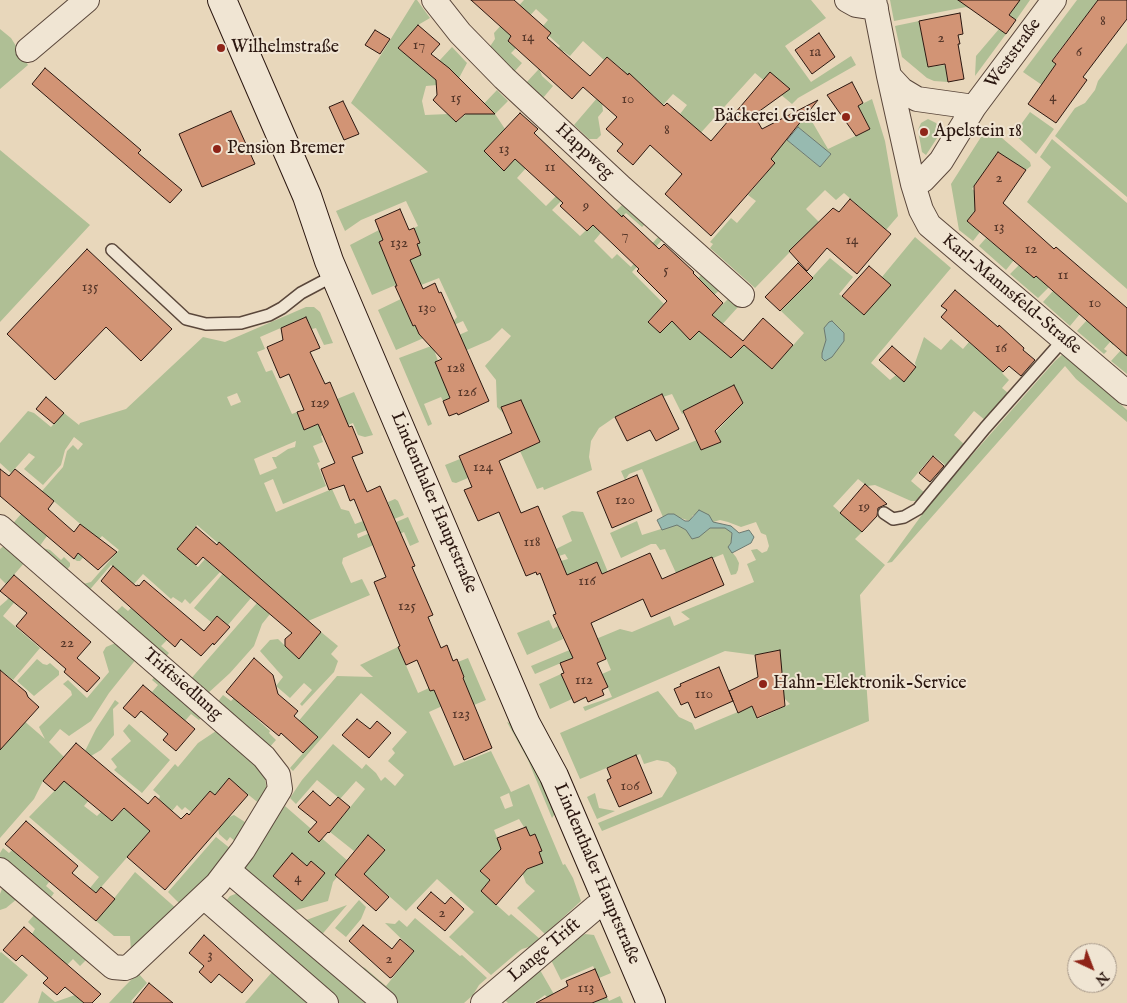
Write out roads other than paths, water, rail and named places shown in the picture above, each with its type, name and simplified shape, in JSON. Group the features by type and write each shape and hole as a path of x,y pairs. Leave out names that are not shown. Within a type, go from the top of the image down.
{"street":[{"path":"28,50 87,0"},
{"name":"Lindenthaler Hauptstraße","path":"222,0 307,196 335,276 526,724 554,776 651,1003"},
{"name":"Happweg","path":"434,0 454,27 504,78 622,188 742,295"},
{"path":"847,0 856,5 875,4"},
{"name":"Weststraße","path":"913,184 923,180 941,161 974,107 1054,0"},
{"name":"Karl-Mannsfeld-Straße","path":"875,4 913,184 921,210 929,225 1127,394"},
{"name":"Weststraße","path":"889,76 902,90 917,99 974,107"},
{"name":"Triftsiedlung","path":"0,527 257,750 278,775 280,788 264,817 228,870 204,897 130,966 119,968 109,963 0,870"},
{"path":"228,870 385,1003"},
{"path":"204,897 326,1003"},
{"name":"Lange Trift","path":"483,1003 596,907 608,902"}],"lane":[{"path":"112,250 186,318 206,324 242,323 269,315 282,308 301,293 335,276"},
{"path":"884,513 893,519 904,517 918,509 1064,340"}],"water":[{"path":"798,127 831,154 820,167 787,140"},
{"path":"832,321 844,333 844,341 832,357 825,361 822,358 826,340 824,328"},
{"path":"699,510 709,515 713,522 731,526 739,533 749,530 754,537 751,543 732,553 728,547 731,543 732,533 725,528 710,528 699,537 692,539 686,530 677,525 662,530 657,520 668,514 674,514 685,521 689,521"}],"place":[{"name":"Wilhelmstraße","path":"221,48"},
{"name":"Bäckerei Geisler","path":"846,117"},
{"name":"Apelstein 18","path":"924,132"},
{"name":"Pension Bremer","path":"217,149"},
{"name":"Hahn-Elektronik-Service","path":"763,684"}]}
